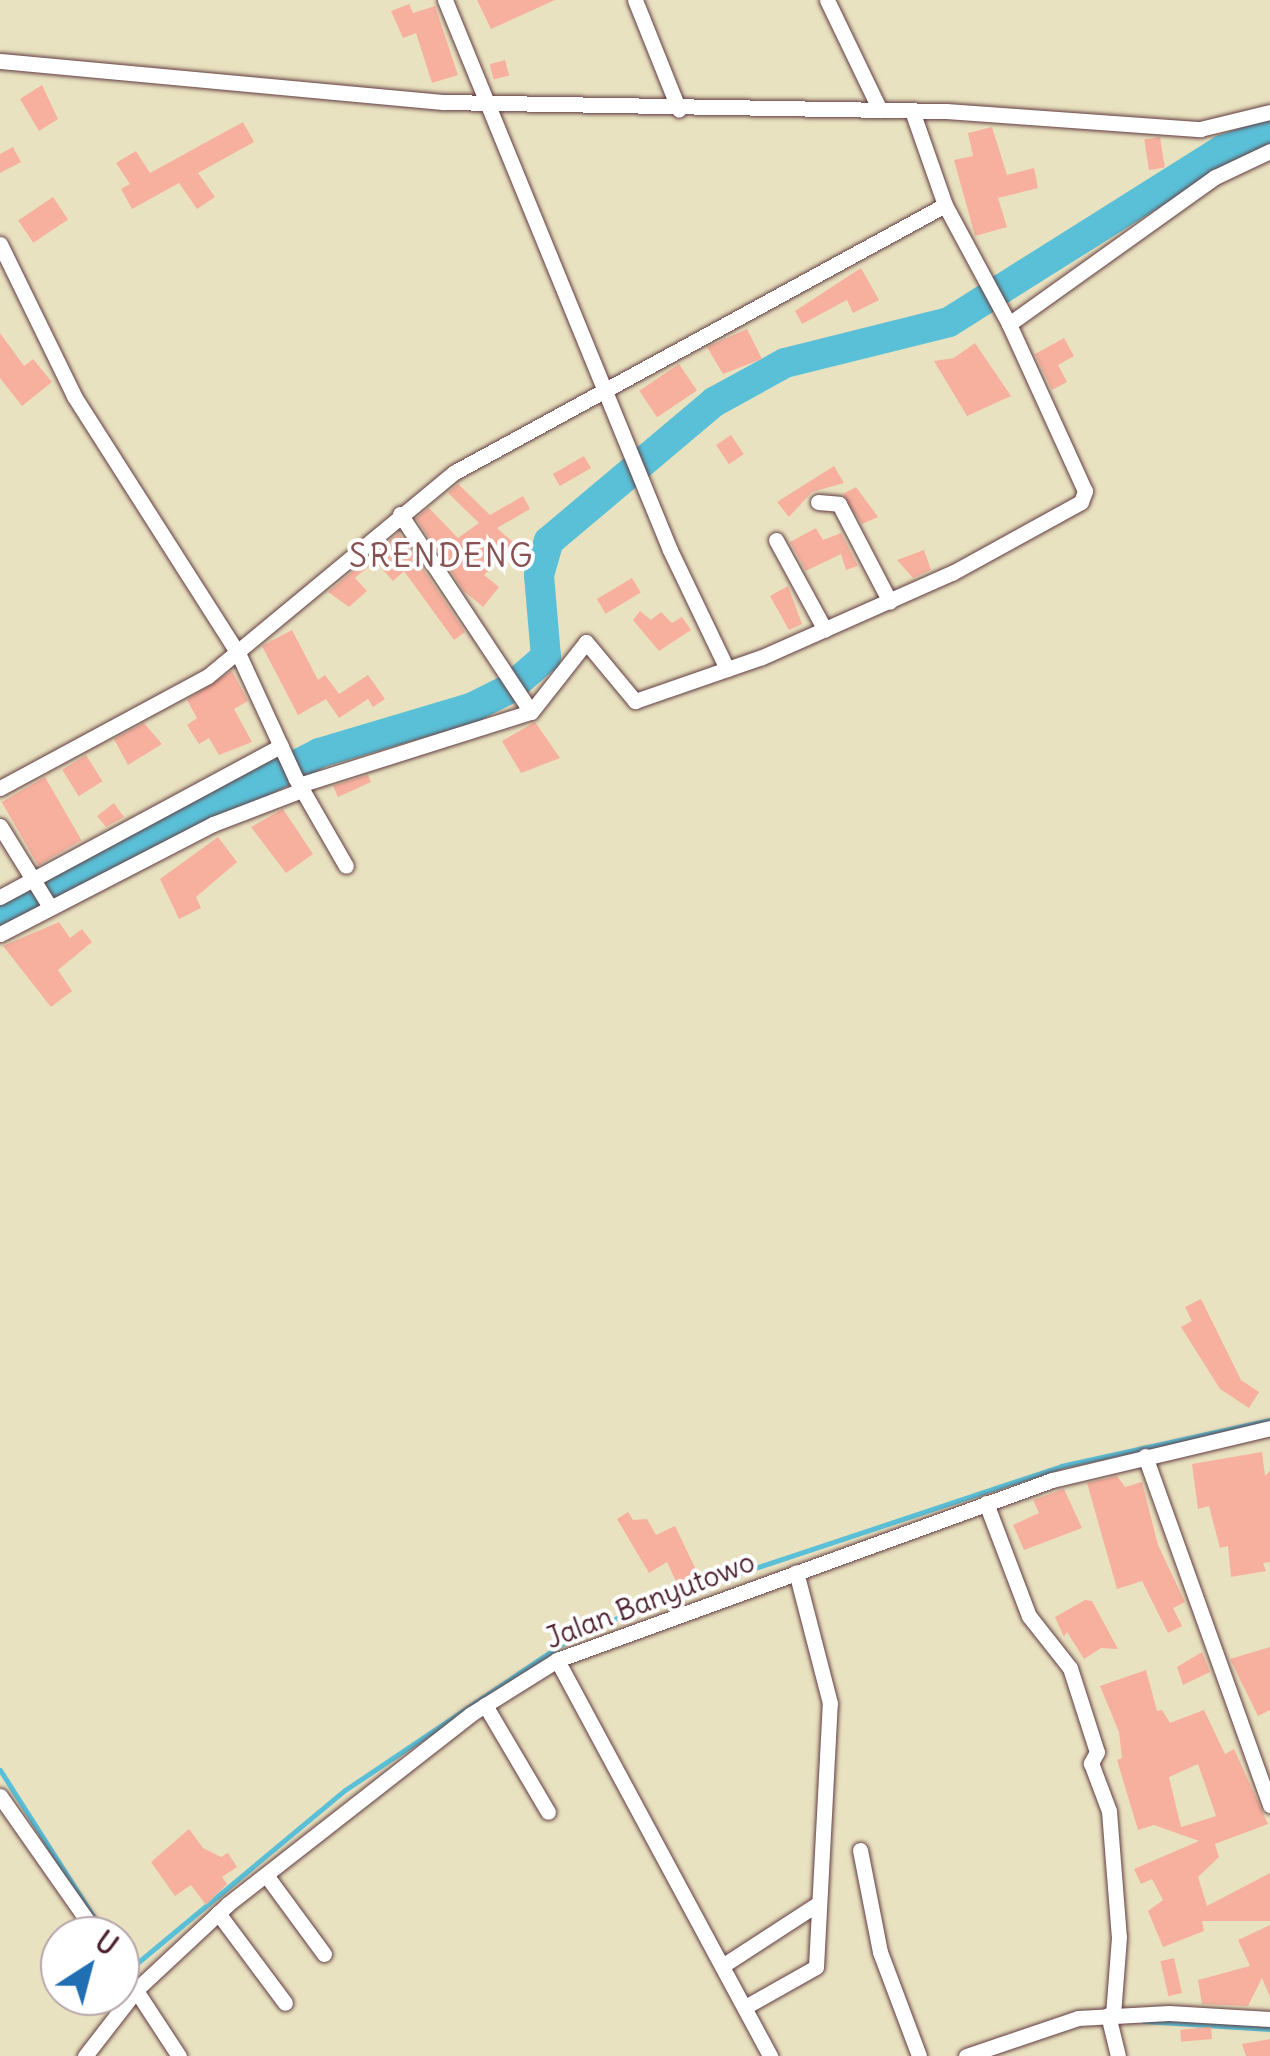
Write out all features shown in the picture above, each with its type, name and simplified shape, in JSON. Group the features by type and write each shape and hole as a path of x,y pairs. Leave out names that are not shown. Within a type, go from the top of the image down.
{"street":[{"path":"445,0 605,392 727,669"},
{"path":"635,0 679,110"},
{"path":"827,0 878,107"},
{"path":"0,61 357,96 679,110 878,107 912,115 1200,129 1218,128 1270,112"},
{"path":"0,934 49,905 299,785 528,707 586,642 634,702 727,669 890,602 1085,497 1006,319 944,205 912,115"},
{"path":"1006,319 1215,177 1270,151"},
{"path":"0,788 208,676 455,472 944,205"},
{"path":"0,244 74,396 238,653 299,785 346,866"},
{"path":"818,502 839,504 890,602"},
{"path":"400,514 528,707"},
{"path":"776,540 824,630"},
{"path":"0,897 284,751"},
{"path":"0,826 49,905"},
{"name":"Jalan Banyutowo","path":"140,1987 218,1913 266,1875 485,1705 557,1660 986,1503 1146,1456 1270,1428"},
{"path":"1146,1456 1270,1805"},
{"path":"986,1503 1029,1616 1070,1668 1097,1752 1091,1763 1109,1811 1118,1937 1109,2018 1118,2056"},
{"path":"745,2007 814,1971 830,1702 796,1572"},
{"path":"557,1660 770,2056"},
{"path":"485,1705 548,1812"},
{"path":"0,1796 84,1916"},
{"path":"860,1850 880,1952 919,2056"},
{"path":"266,1875 324,1954"},
{"path":"722,1966 816,1905"},
{"path":"218,1913 286,2002"},
{"path":"140,1992 178,2056"},
{"name":"Jalan Banyutowo","path":"85,2056 117,2016"},
{"path":"966,2056 1078,2018 1270,2019"}],"building":[{"path":"477,0 555,0 491,29"},
{"path":"409,4 413,13 435,6 458,75 432,83 416,33 403,38 391,11"},
{"path":"505,60 509,75 494,80 490,64"},
{"path":"42,85 58,119 39,131 20,99"},
{"path":"243,122 254,142 198,173 215,197 197,209 179,183 132,209 121,189 130,184 116,163 136,151 150,173"},
{"path":"992,127 1007,175 1034,168 1038,188 998,198 1007,227 975,236 954,160 973,156 968,133"},
{"path":"1160,137 1165,168 1149,170 1144,140"},
{"path":"13,147 21,162 0,173 0,154"},
{"path":"53,197 68,219 33,243 18,220"},
{"path":"861,268 879,300 853,313 847,300 802,324 795,311"},
{"path":"747,329 762,359 723,374 707,347"},
{"path":"0,333 24,366 33,359 52,382 22,406 0,378"},
{"path":"1064,338 1074,356 1058,365 1067,382 1052,390 1035,354"},
{"path":"975,343 1011,396 967,416 934,361 954,358"},
{"path":"679,364 697,391 657,417 639,391"},
{"path":"731,435 744,454 729,464 716,445"},
{"path":"584,456 591,468 560,486 553,474"},
{"path":"834,466 844,483 812,492 789,517 777,502"},
{"path":"458,484 490,515 523,496 530,509 497,528 516,545 484,575 499,587 483,607 464,591 416,518 429,508 458,538 479,523 448,493"},
{"path":"856,487 878,517 862,524 843,494"},
{"path":"816,528 823,540 841,533 858,566 846,570 841,554 806,571 790,542"},
{"path":"399,533 465,632 454,640 404,571 393,581 375,561 355,578 367,591 349,607 328,592"},
{"path":"924,550 931,570 913,578 897,560"},
{"path":"632,578 641,593 606,614 597,599"},
{"path":"788,586 802,624 789,630 770,596"},
{"path":"640,611 651,620 661,612 672,623 682,617 691,630 659,651 633,620"},
{"path":"292,630 318,680 325,675 339,694 368,675 385,699 373,707 368,699 339,718 326,699 298,715 262,646"},
{"path":"232,671 248,701 234,709 252,742 219,755 209,738 199,744 187,725 197,718 187,700"},
{"path":"535,722 560,758 521,773 502,741"},
{"path":"144,723 162,744 128,765 114,739"},
{"path":"86,755 102,781 79,796 62,770"},
{"path":"368,775 371,782 338,797 333,786"},
{"path":"45,777 82,840 38,865 2,802"},
{"path":"114,803 124,817 106,827 97,816"},
{"path":"283,809 313,854 286,873 251,827"},
{"path":"218,837 237,862 196,897 201,908 179,919 160,879"},
{"path":"59,922 70,938 82,929 92,942 58,970 72,991 51,1007 3,946"},
{"path":"1201,1299 1241,1380 1259,1392 1249,1408 1220,1389 1181,1327 1192,1321 1185,1307"},
{"path":"1262,1452 1265,1476 1270,1471 1270,1562 1263,1563 1266,1571 1231,1577 1228,1546 1220,1548 1209,1506 1198,1509 1192,1464"},
{"path":"1117,1476 1125,1487 1142,1482 1158,1545 1185,1602 1173,1608 1182,1626 1168,1633 1142,1581 1117,1589 1087,1483"},
{"path":"1064,1489 1082,1528 1024,1550 1013,1525 1039,1513 1033,1500"},
{"path":"628,1512 633,1520 647,1519 656,1535 675,1526 699,1576 678,1586 667,1562 649,1573 617,1519"},
{"path":"1085,1600 1092,1601 1118,1649 1101,1648 1084,1659 1067,1632 1064,1637 1055,1617"},
{"path":"1270,1647 1270,1710 1258,1716 1230,1659"},
{"path":"1202,1652 1210,1672 1183,1685 1177,1667"},
{"path":"1146,1670 1157,1711 1162,1710 1170,1723 1204,1710 1225,1754 1234,1749 1268,1824 1215,1844 1219,1857 1198,1877 1207,1906 1270,1873 1270,1921 1202,1921 1204,1931 1163,1947 1148,1911 1163,1900 1152,1879 1141,1884 1134,1869 1199,1841 1154,1825 1138,1830 1117,1760 1122,1758 1119,1732 1100,1686","holes":["1198,1764 1216,1816 1181,1827 1169,1777"]},
{"path":"189,1829 203,1848 221,1857 228,1853 237,1867 222,1877 227,1884 206,1905 191,1885 175,1896 151,1862"},
{"path":"1270,1925 1270,1997 1262,1978 1248,2006 1202,2004 1198,1980 1250,1966 1238,1940"},
{"path":"1174,1958 1182,1993 1168,1996 1160,1961"},
{"path":"1211,2027 1212,2039 1181,2042 1180,2030"},
{"path":"1270,2039 1270,2056 1246,2056 1242,2044"}],"waterway":[{"path":"0,915 319,753 473,707 509,689 546,657 539,575 549,541 714,402 785,363 949,322 1222,150 1270,134"},
{"path":"140,1961 345,1790 576,1635 671,1596 1061,1466 1270,1420"},
{"path":"0,1770 93,1916"},
{"path":"1144,2021 1270,2029"}],"district":[{"name":"SRENDENG","path":"442,556"}]}
